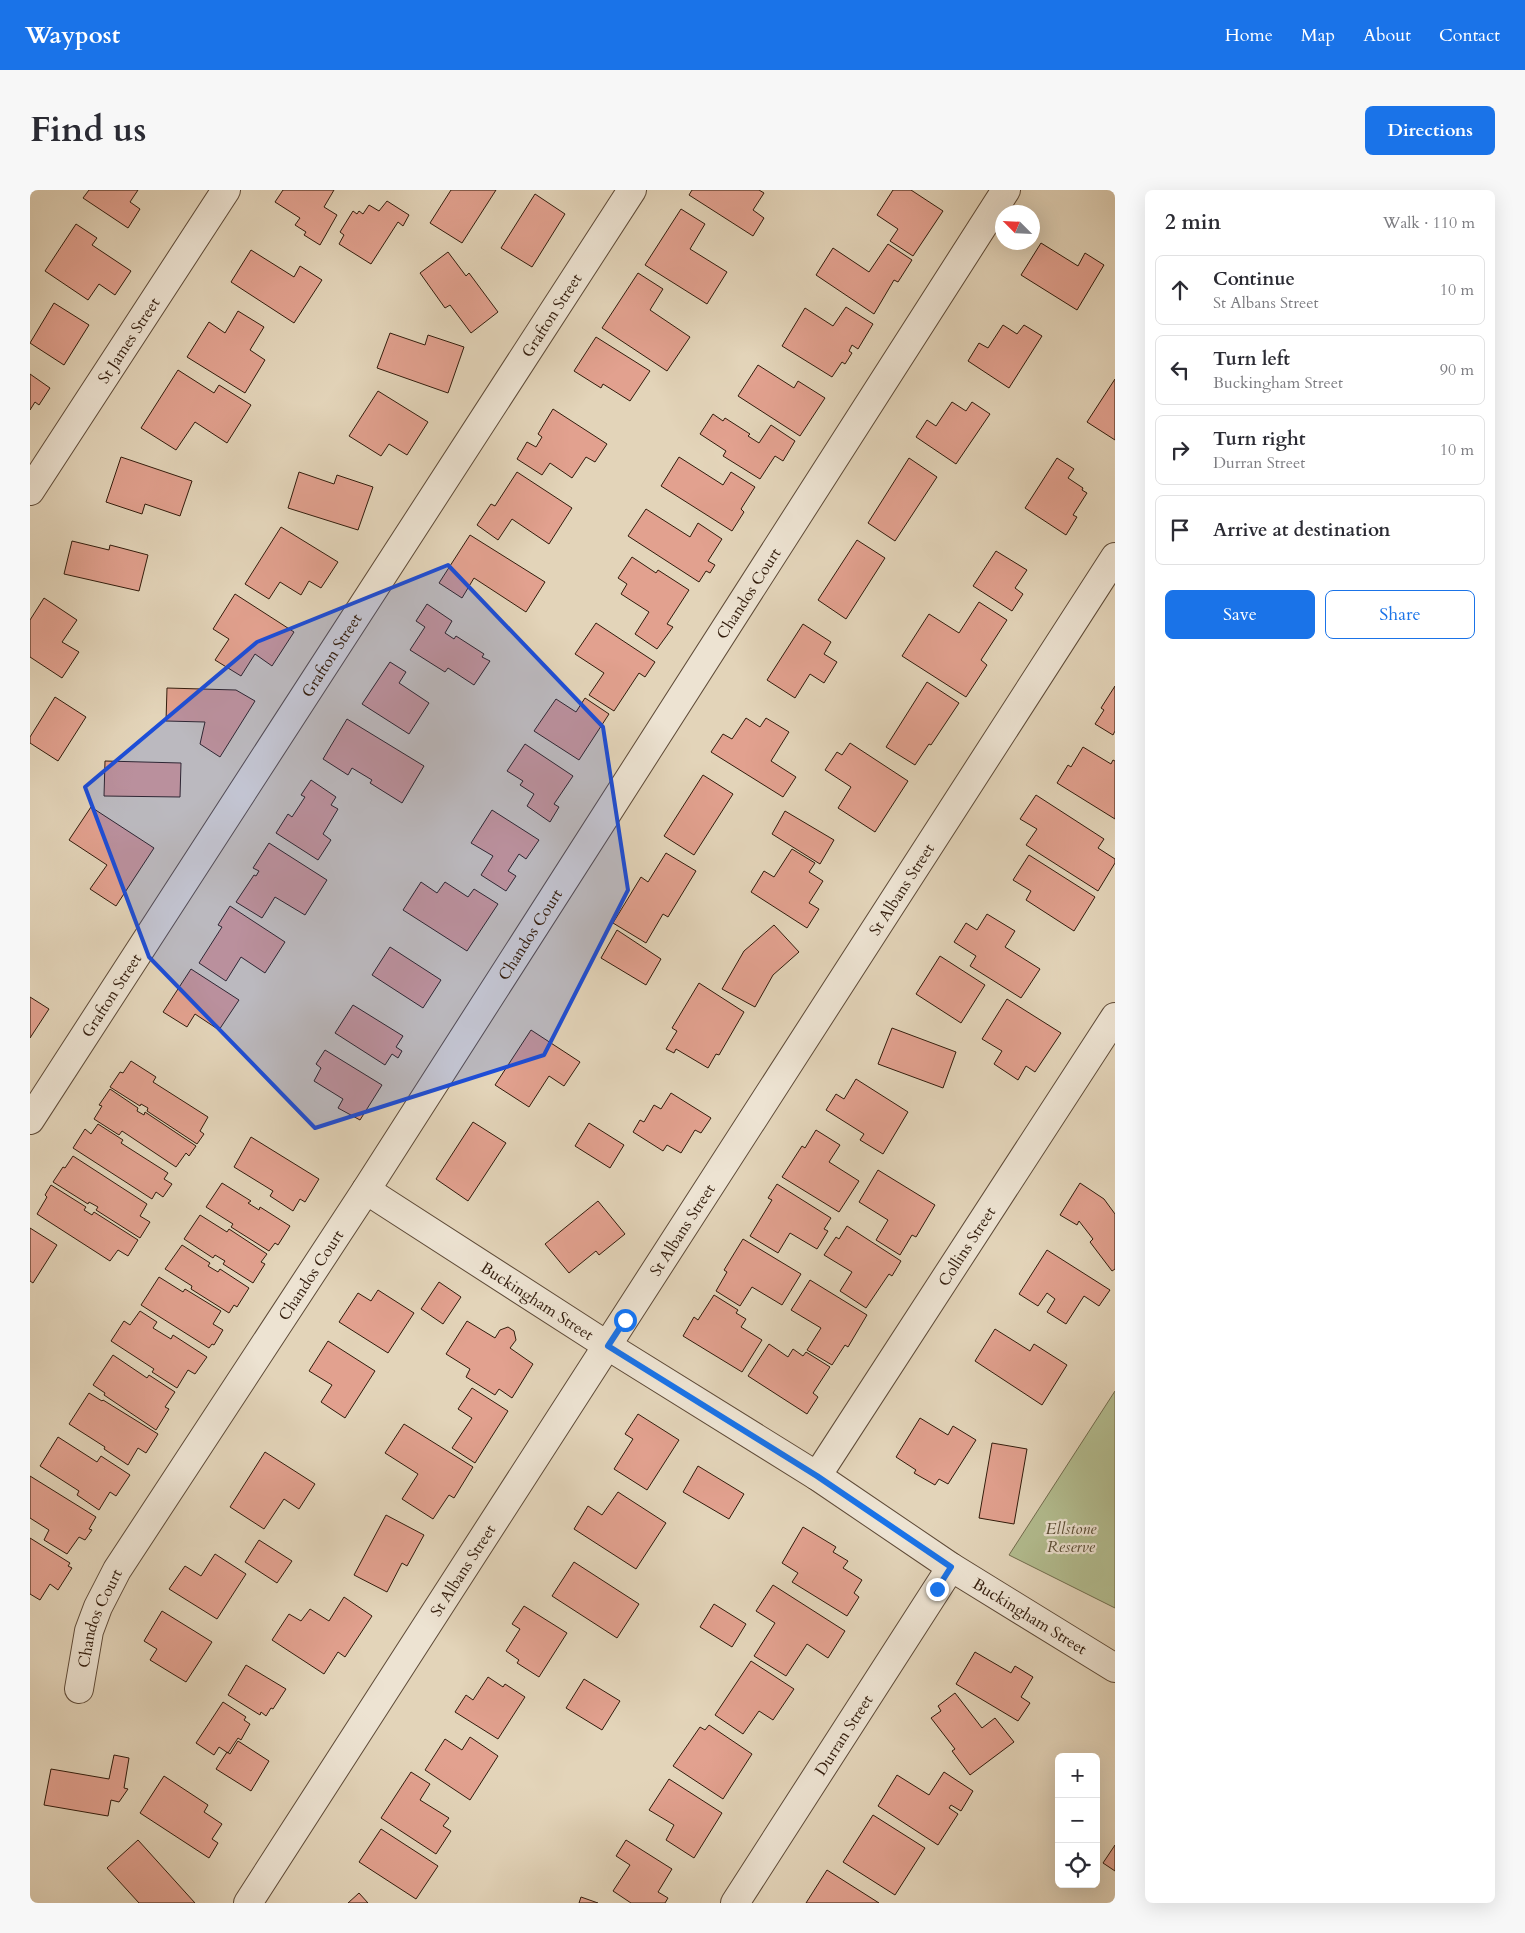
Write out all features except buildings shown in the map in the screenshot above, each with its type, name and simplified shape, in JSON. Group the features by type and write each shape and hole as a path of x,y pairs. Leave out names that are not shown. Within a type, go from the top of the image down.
{"street":[{"name":"St James Street","path":"30,491 226,190"},
{"name":"Grafton Street","path":"32,1114 632,190"},
{"name":"Chandos Court","path":"79,1689 89,1631 98,1607 117,1570 366,1190 1006,190"},
{"name":"St Albans Street","path":"248,1903 1115,557"},
{"name":"Collins Street","path":"817,1476 1115,1017"},
{"name":"Buckingham Street","path":"366,1190 608,1346 817,1476 951,1567 1115,1668"},
{"name":"Durran Street","path":"735,1903 951,1567"}],"highlighted area":[{"path":"448,565 603,727 628,890 544,1055 315,1128 149,957 85,787 257,642"}],"green space":[{"name":"Ellstone Reserve","path":"1115,1391 1115,1608 1009,1555"}],"route":[{"path":"625,1320 608,1346 817,1476 951,1567 937,1589"}]}
